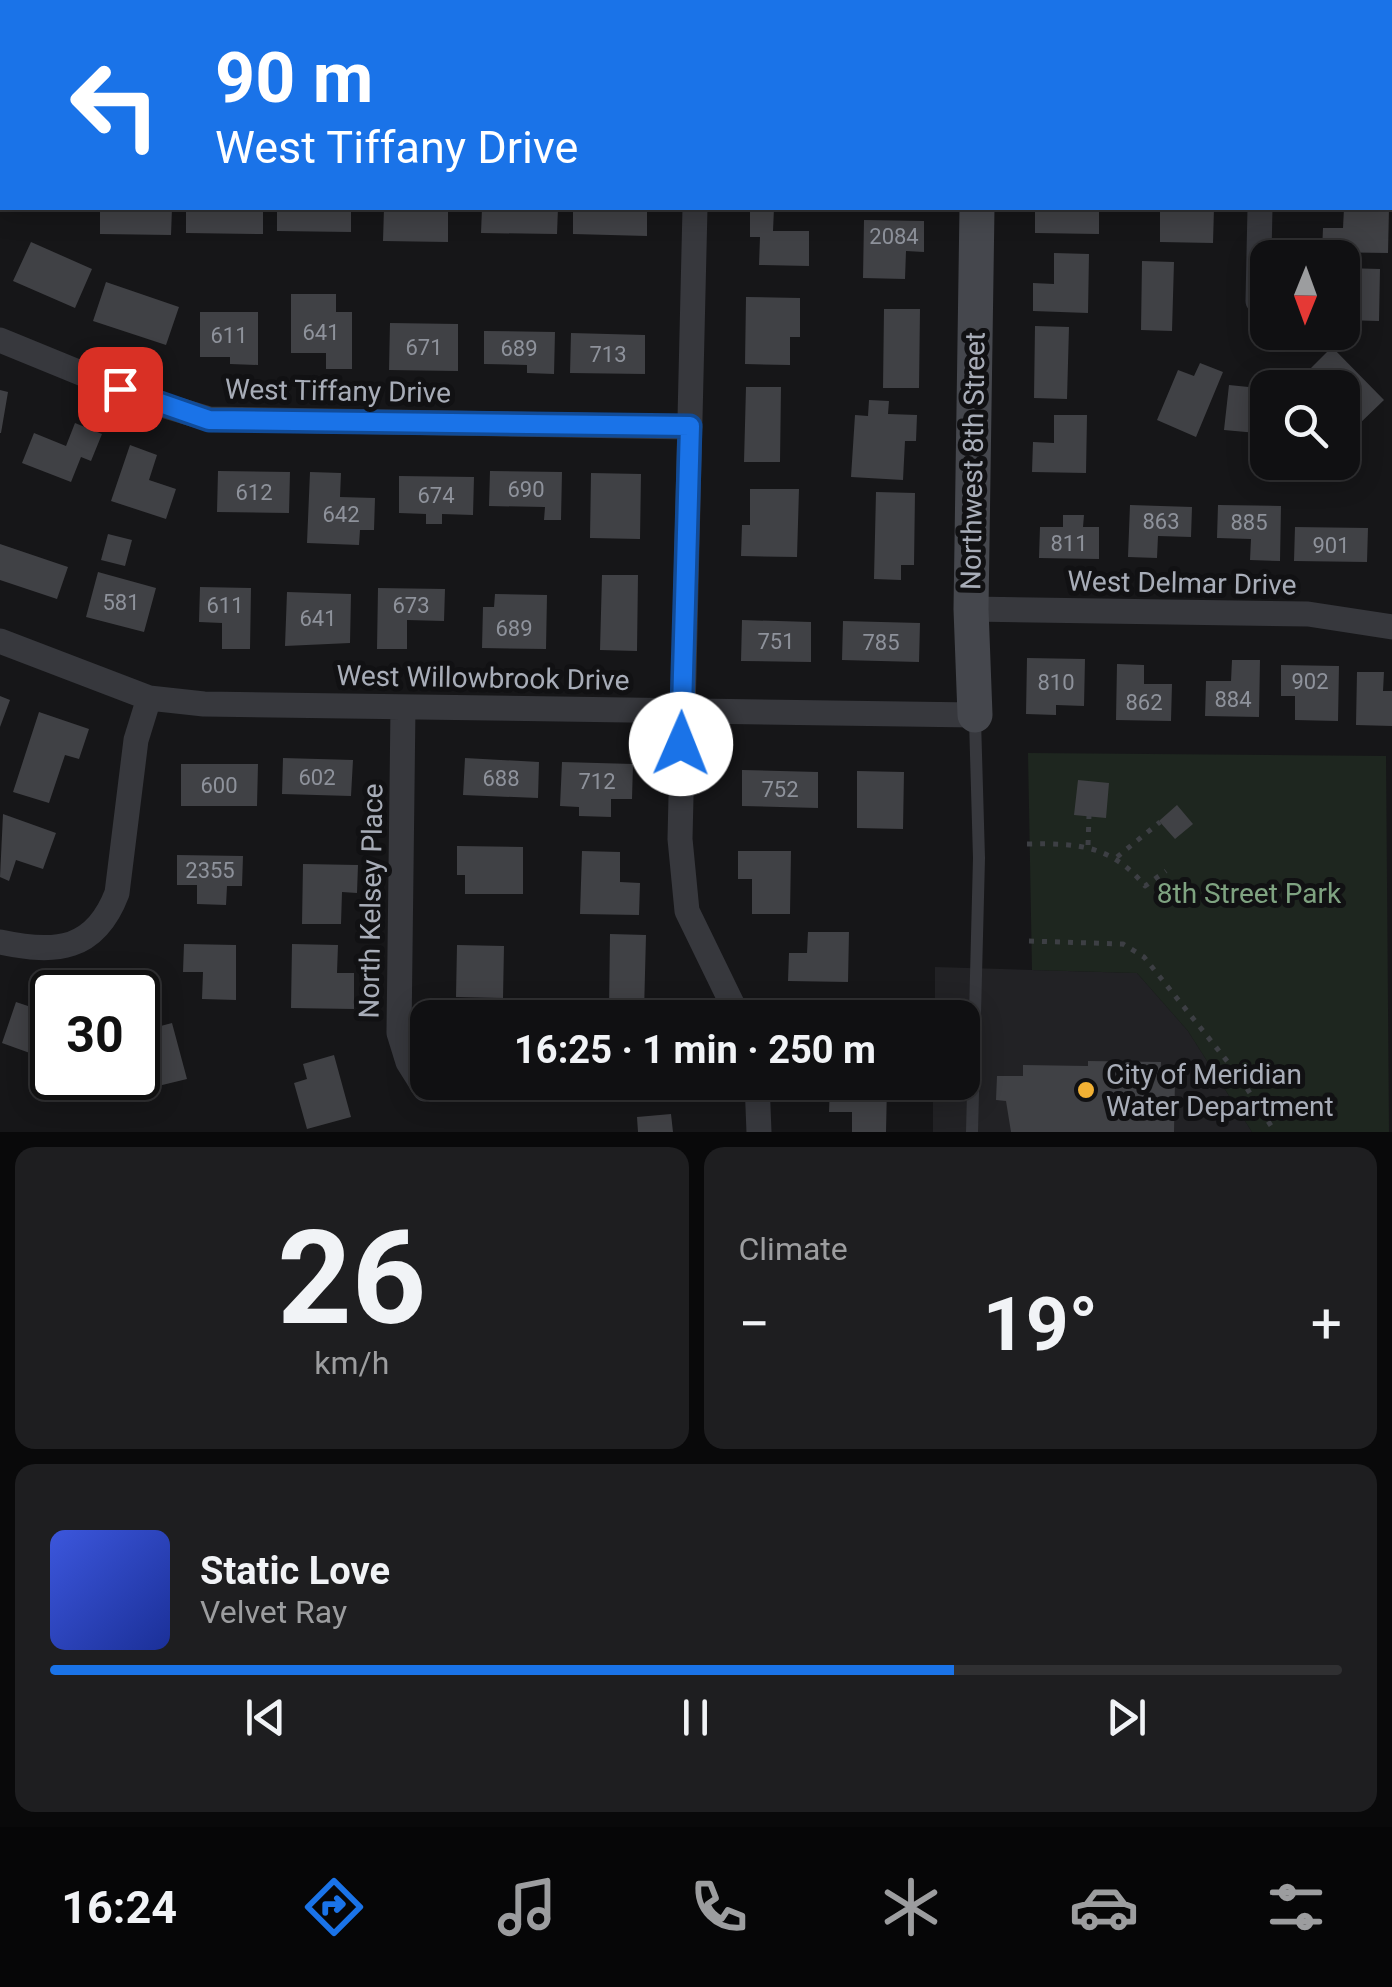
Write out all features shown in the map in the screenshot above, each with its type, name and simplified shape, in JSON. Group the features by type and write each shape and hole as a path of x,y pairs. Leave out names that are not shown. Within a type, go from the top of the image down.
{"street":[{"path":"695,210 680,839 686,911 730,1000"},
{"name":"Northwest 8th Street","path":"975,715 971,609 978,210"},
{"path":"1259,240 1260,210"},
{"name":"West Tiffany Drive","path":"0,340 149,401 209,420 690,426"},
{"name":"West Delmar Drive","path":"971,609 1308,614 1392,627"},
{"name":"West Willowbrook Drive","path":"0,641 149,698 204,704 975,715"},
{"path":"0,942 39,948 71,944 93,936 109,916 117,894 136,740 149,698"},
{"name":"North Kelsey Place","path":"403,707 399,1033 410,1065"},
{"path":"758,1100 759,1132"}],"lane":[{"path":"972,1132 979,858 975,715"}],"path":[{"path":"1088,845 1089,816"},
{"path":"1117,857 1160,822"},
{"path":"1027,844 1088,845 1117,857 1145,886 1166,871"},
{"path":"1029,941 1123,944 1144,957 1238,1076 1275,1132"}],"shaded area":[{"path":"935,967 1137,973 1188,1031 1252,1132 933,1132 933,1100 980,1100 980,1000 935,1000"}],"green space":[{"name":"8th Street Park","path":"1028,753 1386,756 1389,1132 1252,1132 1188,1031 1137,973 1032,970"}],"building":[{"path":"100,210 172,210 171,235 100,234"},
{"path":"186,210 263,210 263,234 186,233"},
{"path":"277,210 351,210 351,232 277,231"},
{"path":"384,210 448,210 448,242 383,241"},
{"path":"482,210 558,210 557,234 481,233"},
{"path":"573,210 647,210 647,236 573,234"},
{"path":"750,210 774,210 773,231 809,231 809,266 759,265 760,237 750,237"},
{"path":"1035,210 1099,210 1099,234 1035,233"},
{"path":"1160,210 1214,210 1213,243 1160,242"},
{"path":"1344,210 1389,210 1388,253 1360,253 1360,240 1322,240 1323,228 1343,228"},
{"path":"864,220 924,221 924,252 906,251 905,279 863,278"},
{"path":"31,242 92,269 75,308 13,281"},
{"path":"1054,253 1089,254 1088,313 1033,311 1033,283 1054,284"},
{"path":"1142,261 1174,262 1172,331 1141,330"},
{"path":"1360,268 1380,269 1379,321 1360,320"},
{"path":"106,282 179,307 166,345 93,321"},
{"path":"291,294 336,294 336,312 352,312 352,369 326,369 326,353 291,353"},
{"path":"746,297 800,298 800,337 790,337 790,365 745,364"},
{"path":"884,309 920,309 919,388 883,388"},
{"path":"200,312 258,312 258,365 230,364 230,357 200,357"},
{"path":"390,323 458,324 458,371 389,370"},
{"path":"1035,326 1069,327 1067,399 1034,398"},
{"path":"484,331 555,332 554,374 527,373 527,365 484,364"},
{"path":"571,333 645,335 645,374 570,373"},
{"path":"1329,350 1335,350 1355,370 1309,370"},
{"path":"1200,363 1223,372 1196,437 1157,420 1178,370 1194,376"},
{"path":"1360,376 1384,400 1360,423"},
{"path":"1229,385 1250,387 1250,432 1224,430"},
{"path":"746,387 781,387 780,462 744,462"},
{"path":"0,390 8,392 1,433 0,433"},
{"path":"869,400 889,401 888,414 917,415 916,441 905,441 903,480 851,477 855,415 868,416"},
{"path":"1054,415 1087,415 1086,473 1032,472 1033,442 1054,443"},
{"path":"75,423 102,434 91,461 81,457 71,482 22,463 34,433 66,446"},
{"path":"130,445 157,455 149,480 176,489 166,519 111,501"},
{"path":"218,471 290,472 289,513 217,512"},
{"path":"490,471 562,472 561,520 544,520 545,507 489,506"},
{"path":"310,472 341,473 340,497 375,498 374,530 360,530 359,545 307,543"},
{"path":"591,473 641,474 640,539 590,538"},
{"path":"399,476 474,477 473,515 442,514 442,524 426,524 426,514 399,513"},
{"path":"750,489 799,489 797,557 741,556 742,525 750,525"},
{"path":"876,492 915,493 914,565 901,565 901,580 874,579"},
{"path":"1130,505 1192,507 1191,537 1158,536 1157,558 1128,557"},
{"path":"1218,505 1281,506 1280,561 1250,560 1251,539 1217,538"},
{"path":"1063,515 1084,515 1083,527 1099,527 1099,559 1039,558 1040,527 1063,527"},
{"path":"1295,527 1368,528 1367,562 1294,561"},
{"path":"108,534 132,540 125,566 101,560"},
{"path":"0,544 68,567 57,599 0,580"},
{"path":"98,572 156,588 144,632 86,617"},
{"path":"602,575 638,575 637,651 600,650"},
{"path":"200,587 251,588 250,649 222,649 222,623 199,622"},
{"path":"378,588 445,589 444,621 407,620 407,649 377,649"},
{"path":"287,592 351,594 350,643 285,646"},
{"path":"495,594 547,595 546,649 482,648 483,607 494,607"},
{"path":"742,620 811,622 811,662 741,661"},
{"path":"843,621 920,623 919,662 842,660"},
{"path":"1027,658 1085,659 1084,706 1056,705 1056,715 1026,714"},
{"path":"1232,660 1260,660 1259,717 1205,716 1206,681 1231,681"},
{"path":"1117,664 1144,665 1144,684 1172,684 1171,721 1116,720"},
{"path":"1281,665 1339,666 1338,721 1295,720 1295,696 1281,696"},
{"path":"1357,672 1384,672 1383,691 1392,691 1392,726 1356,725"},
{"path":"0,696 10,700 0,727"},
{"path":"39,712 89,729 79,759 65,755 49,803 13,792"},
{"path":"283,758 353,760 351,796 282,794"},
{"path":"465,758 539,762 538,798 463,795"},
{"path":"562,762 633,764 632,799 611,799 611,817 579,816 579,807 560,806"},
{"path":"181,764 258,764 257,806 181,806"},
{"path":"742,770 818,772 818,808 742,806"},
{"path":"857,771 904,772 903,829 857,828"},
{"path":"1078,780 1109,783 1106,818 1074,815"},
{"path":"1177,805 1193,824 1175,839 1159,821"},
{"path":"3,814 56,833 43,869 16,860 9,881 0,877"},
{"path":"457,846 523,847 523,894 465,894 465,875 457,875"},
{"path":"582,851 620,852 620,882 640,883 639,915 580,914"},
{"path":"738,851 791,851 790,914 752,914 752,879 738,879"},
{"path":"177,855 243,856 242,886 227,886 226,905 197,904 197,885 177,885"},
{"path":"303,864 358,865 357,893 342,892 341,924 302,924"},
{"path":"808,932 849,932 848,982 788,981 789,953 807,953"},
{"path":"610,934 646,935 644,1000 609,1000"},
{"path":"184,944 236,945 236,1000 202,999 203,972 183,972"},
{"path":"292,944 338,945 337,973 354,973 354,1009 291,1008"},
{"path":"457,945 504,946 503,998 456,997"},
{"path":"16,1002 30,1007 30,1053 2,1043"},
{"path":"172,1023 187,1079 160,1086 160,1026"},
{"path":"334,1055 351,1117 307,1129 294,1083 307,1079 303,1064"},
{"name":"City of Meridian Water Department","path":"1088,1061 1161,1062 1160,1080 1175,1080 1174,1132 1011,1132 1006,1101 996,1100 997,1076 1023,1076 1023,1065 1088,1066"},
{"path":"829,1100 887,1100 886,1132 852,1132 852,1112 829,1112"},
{"path":"671,1114 673,1132 638,1132 637,1117"}],"place":[{"name":"City of Meridian Water Department","path":"1086,1090"}],"route":[{"path":"120,389 209,420 690,426 681,744"}]}
